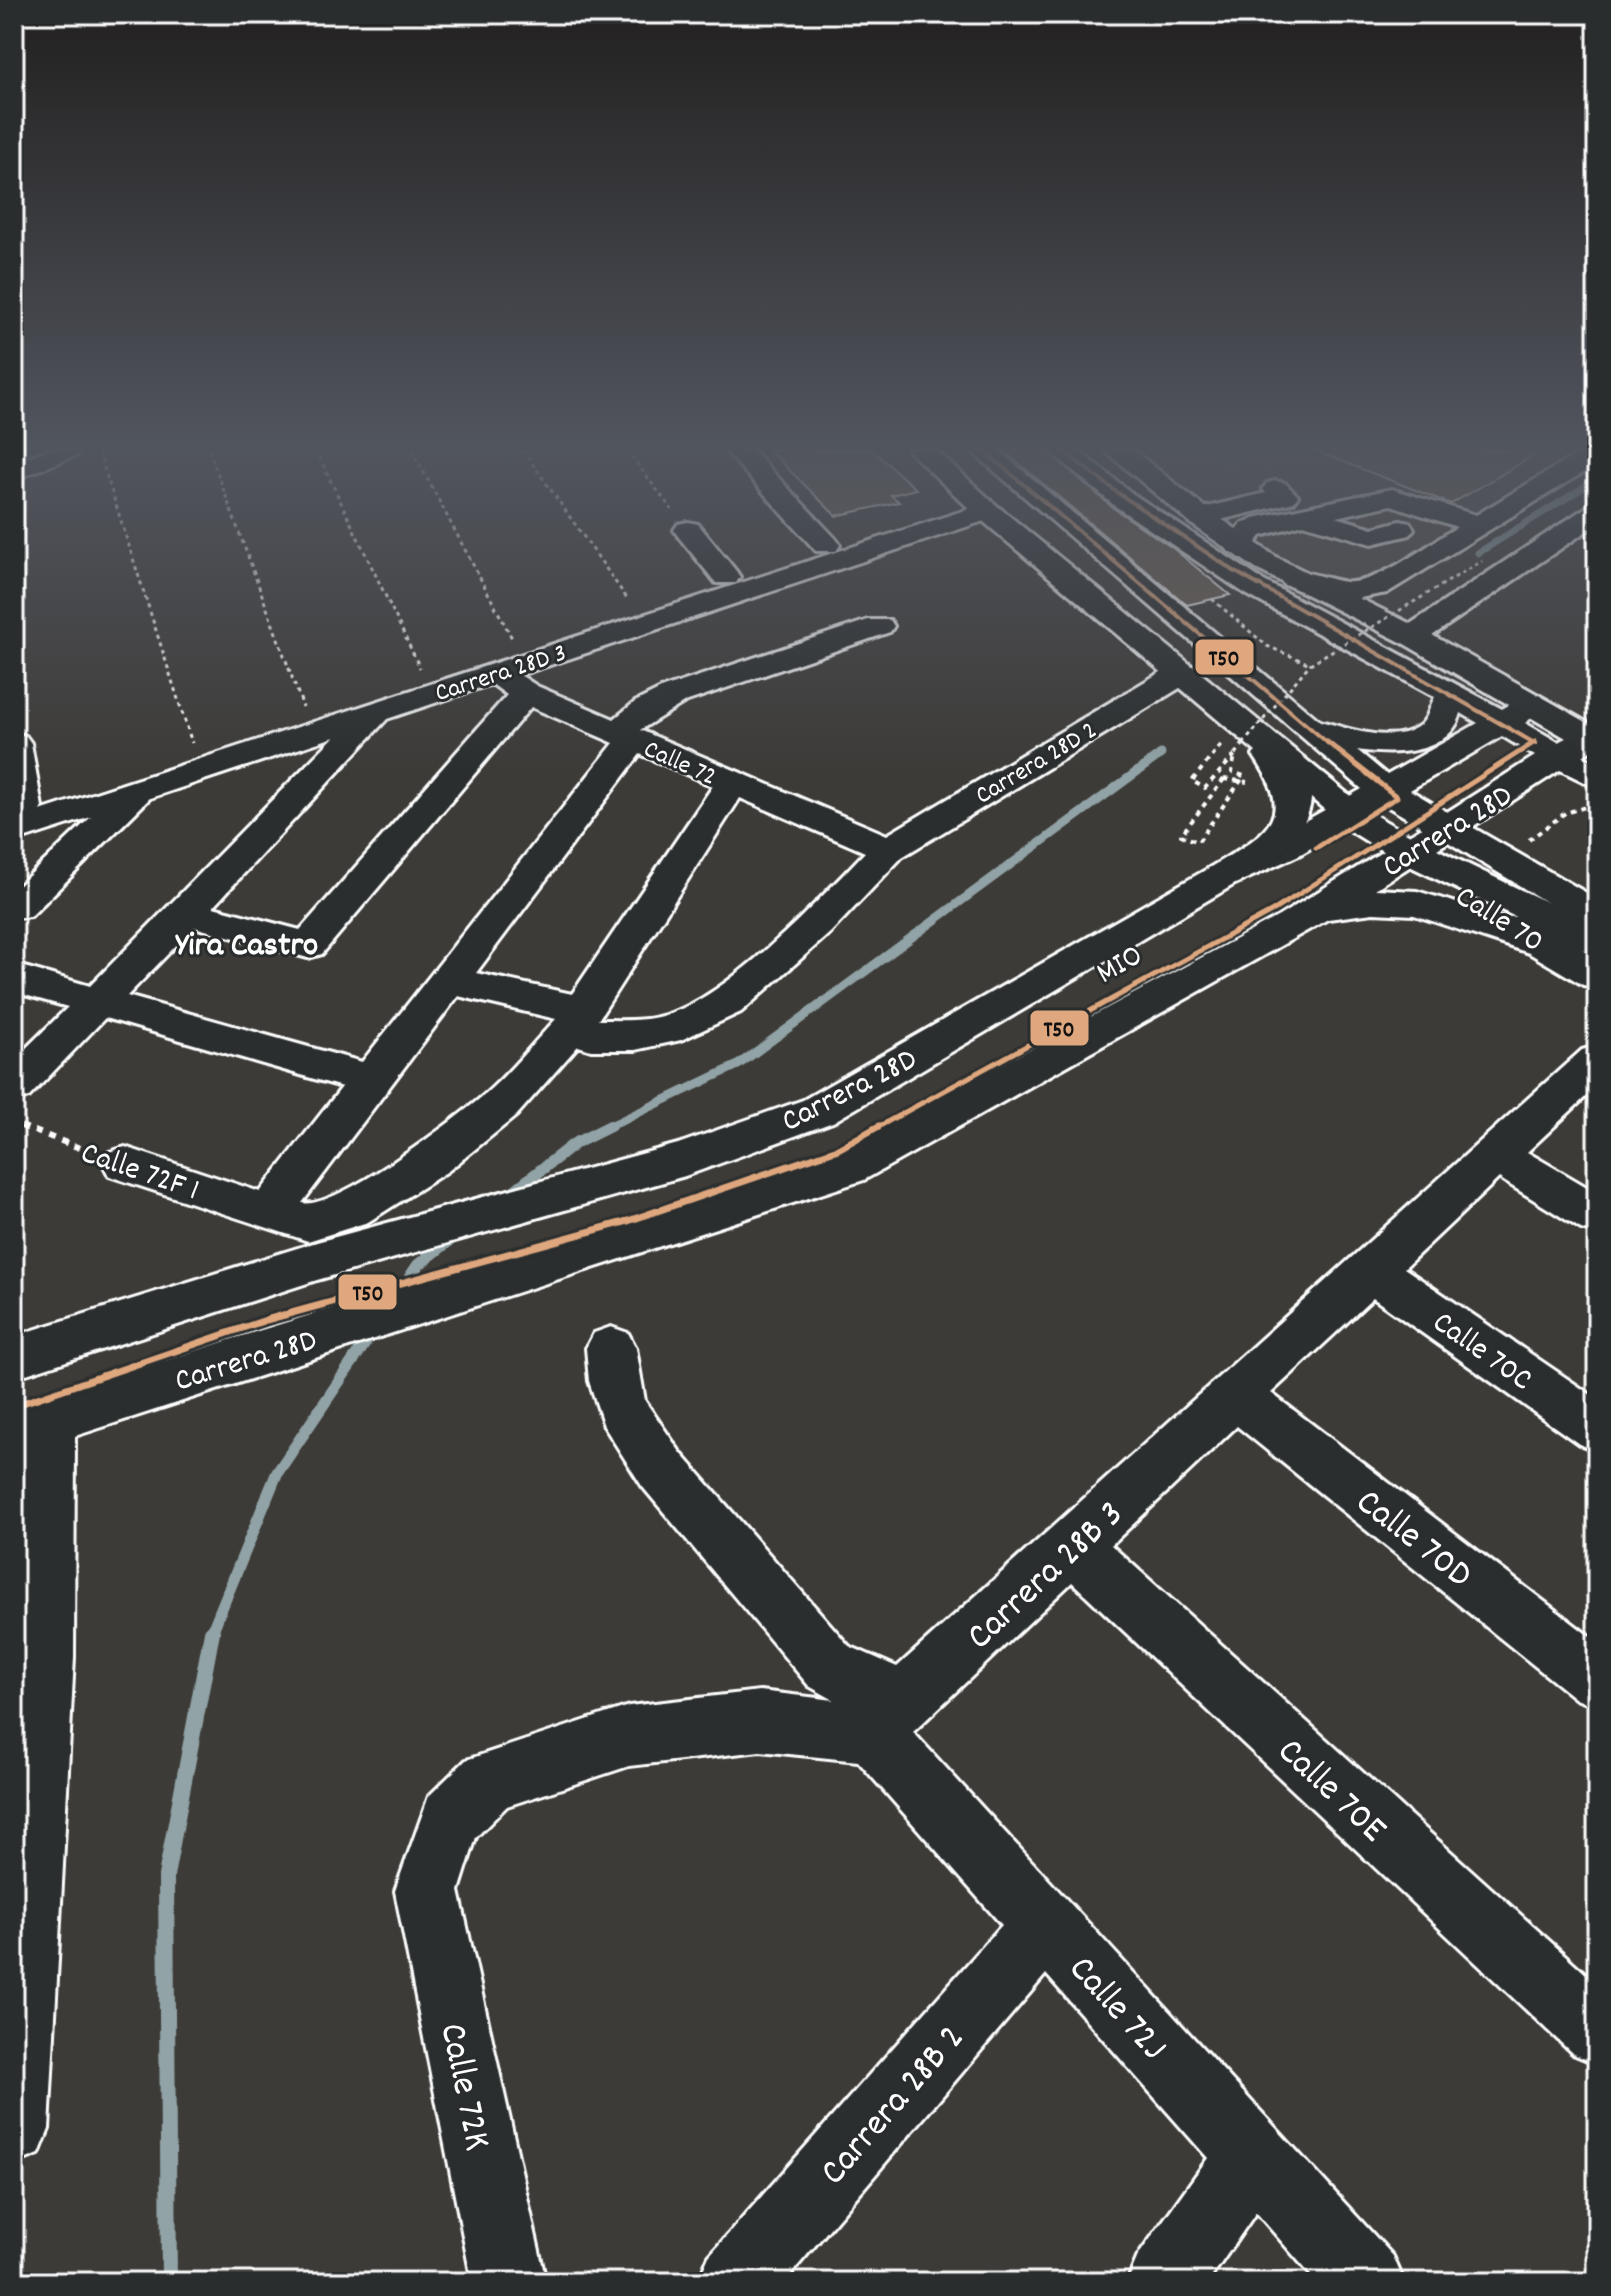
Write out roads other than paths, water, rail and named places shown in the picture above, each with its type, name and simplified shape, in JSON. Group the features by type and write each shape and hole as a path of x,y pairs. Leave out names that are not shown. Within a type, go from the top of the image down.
{"main road":[{"path":"710,557 726,577"},
{"name":"Carrera 28D 3","path":"502,675 517,646 788,557"},
{"name":"Carrera 28D 3","path":"18,816 141,789 358,710 502,675 831,557"},
{"path":"1044,557 1182,673 1238,739 1287,774 1293,801 1286,829 1277,841 1222,876"},
{"path":"1108,557 1291,714 1415,807 1514,863 1597,916"},
{"path":"1209,557 1254,587 1440,687 1533,732 1595,737"},
{"path":"1258,557 1294,579 1412,636 1533,732 1597,778"},
{"path":"1294,579 1348,591 1365,591 1385,583 1427,557"},
{"path":"1412,636 1530,557"},
{"path":"269,1213 449,980 646,709 674,695 879,626"},
{"name":"Carrera 28D 2","path":"449,980 576,1020 591,1035 635,1035 681,1026 727,1002 818,923 889,849 1182,673"},
{"name":"Carrera 28D 3","path":"18,816 306,715 358,710 424,676 502,675"},
{"path":"186,913 308,945 502,675"},
{"name":"Calle 72","path":"502,675 625,736 889,849"},
{"path":"1291,714 1337,737 1366,743 1419,739 1437,729 1447,717 1448,702 1440,687"},
{"path":"14,1086 186,913 358,710"},
{"path":"1533,732 1595,737"},
{"name":"MIO","path":"643,1204 838,1149 1271,912 1376,831 1533,732"},
{"name":"Calle 70","path":"1238,739 1376,831 1466,899 1597,975"},
{"path":"14,743 18,816"},
{"name":"Calle 72F 1","path":"125,1164 269,1213 308,1223 352,1209 432,1159 501,1105 576,1020 732,784"},
{"path":"18,907 141,789"},
{"path":"1376,831 1597,943"},
{"name":"Carrera 28D","path":"23,1410 229,1362 643,1204 818,1111 1222,876 1286,847 1376,831"},
{"name":"Carrera 28D","path":"14,1357 643,1204 848,1168 1292,925 1376,831"},
{"path":"1292,925 1329,909 1373,901 1417,903 1540,943"},
{"path":"14,978 370,1080"},
{"name":"Carrera 28B 3","path":"890,1716 1495,1154 1591,1076"},
{"path":"1495,1154 1597,1216"},
{"path":"14,2129 30,1664 23,1410 291,1291 643,1204"},
{"name":"Calle 70C","path":"1370,1270 1597,1428"},
{"path":"611,1348 614,1381 622,1410 661,1469 829,1666 866,1686 890,1716"},
{"name":"Calle 70D","path":"1235,1395 1597,1678"},
{"name":"Calle 70E","path":"1072,1546 1597,2030"},
{"name":"Calle 72K","path":"509,2282 427,1891 451,1818 488,1782 629,1736 760,1721 890,1716"},
{"name":"Calle 72J","path":"890,1716 1046,1924 1367,2282"},
{"name":"Carrera 28B 2","path":"735,2282 1046,1924"},
{"path":"1164,2282 1253,2155"}],"waterway":[{"path":"606,1128 738,1065 1161,754"},
{"path":"606,1128 610,1126"},
{"path":"509,1195 574,1144 606,1128"},
{"path":"395,1299 418,1265 454,1237"},
{"path":"211,1634 277,1473 374,1330"},
{"path":"169,2282 166,1876 212,1632"}],"district":[{"name":"Yira Castro","path":"247,942"}]}
